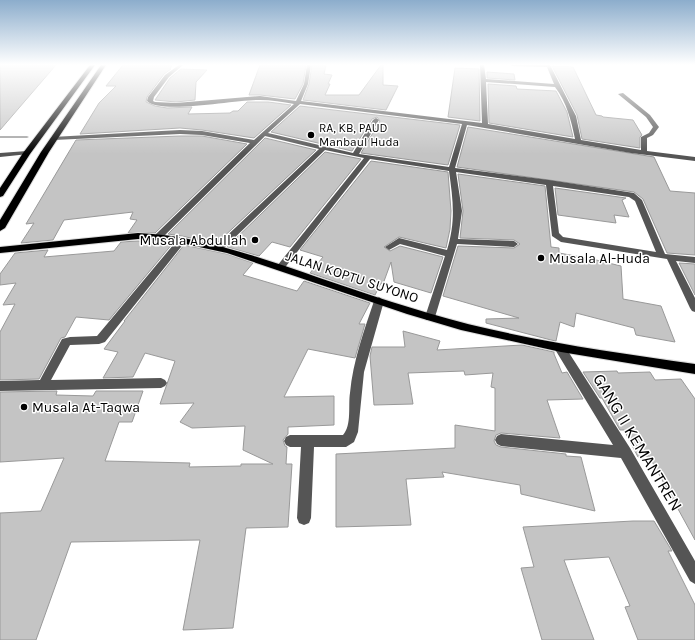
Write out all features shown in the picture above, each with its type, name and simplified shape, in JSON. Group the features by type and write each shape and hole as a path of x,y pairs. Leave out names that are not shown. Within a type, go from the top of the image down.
{"highway":[{"path":"0,194 27,153 70,95"},
{"path":"0,228 54,138 83,95"}],"main road":[{"name":"JALAN KOPTU SUYONO","path":"0,250 138,236 159,236 220,247 430,317 560,348 695,369"}],"street":[{"path":"153,95 150,101 154,104 176,105 260,98 485,125 644,152 695,159"},
{"path":"159,236 255,142 298,103 301,95"},
{"path":"484,95 485,125"},
{"path":"563,95 573,116 578,141"},
{"path":"622,95 648,116 656,127 651,134 644,137 644,152"},
{"path":"355,155 376,120"},
{"path":"430,317 454,241 458,211 452,168 465,123"},
{"path":"54,138 180,132 202,133 255,142"},
{"path":"264,134 355,155 631,195 638,200 666,257 695,308"},
{"path":"220,247 324,148"},
{"path":"0,155 27,153"},
{"path":"280,268 368,157"},
{"path":"549,182 555,234 561,239 666,257 695,260"},
{"path":"43,385 66,342 101,339 182,240"},
{"path":"389,247 393,243 399,241 450,254"},
{"path":"454,241 514,244"},
{"path":"290,441 346,441 351,436 357,379 365,342 379,301"},
{"name":"GANG II KEMANTREN","path":"560,348 625,452 695,576"},
{"path":"0,386 161,383"},
{"path":"501,440 625,452"},
{"path":"304,518 308,441"}],"building":[{"path":"0,95 30,95 0,130"},
{"path":"107,95 149,95 146,102 155,106 167,108 192,107 188,114 230,113 233,111 238,111 247,102 268,102 291,105 254,138 180,128 80,134 99,103"},
{"path":"158,95 195,95 195,100 176,102 155,100"},
{"path":"249,95 297,95 295,99"},
{"path":"305,95 394,95 386,110 303,100"},
{"path":"451,95 479,95 480,121 448,117"},
{"path":"488,95 558,95 567,112 573,137 489,123"},
{"path":"567,95 586,95 596,115 633,120 642,135 640,137 640,148 582,139 577,115"},
{"path":"300,106 460,125 448,165 361,153 380,121 377,117 372,119 352,151 271,132"},
{"path":"468,127 654,157 670,191 695,193 695,255 667,253 643,199 634,192 457,167"},
{"path":"202,136 247,144 155,233 128,233 137,220 130,219 133,212 64,220 53,240 21,243 34,223 26,224 76,140"},
{"path":"265,138 316,150 216,244 168,234"},
{"path":"325,152 361,159 290,247 272,242 259,256 227,247"},
{"path":"371,161 448,172 451,211 450,229 446,248 399,237 384,247 390,251 400,246 443,257 431,293 394,282 391,262 383,284 381,283 375,295 310,273 323,257 300,250"},
{"path":"458,174 545,186 551,247 559,248 559,253 621,266 623,299 661,306 675,342 636,335 634,328 576,313 574,327 560,322 556,341 486,323 486,319 519,318 443,296 458,246 514,248 520,244 514,240 460,238 463,211"},
{"path":"555,188 626,198 622,200 629,217 614,215 616,223 558,215"},
{"path":"138,241 173,243 109,320 76,317 65,337 61,338 39,379 0,380 0,332 15,304 3,305 16,283 0,285 0,274 15,253 48,250 44,257 114,251 121,242"},
{"path":"184,245 227,254 253,263 243,275 297,291 304,281 370,303 359,324 365,324 355,358 308,349 284,397 334,396 334,425 288,427 288,434 283,440 285,446 287,447 286,464 292,464 288,527 246,528 233,628 183,630 200,540 71,542 36,640 0,640 0,513 41,511 64,458 0,462 0,392 57,391 56,395 93,396 96,391 143,391 132,422 119,422 105,461 190,463 189,467 273,464 243,450 245,426 192,428 180,422 194,403 160,404 175,361 145,353 133,377 103,378 118,352 104,349 124,321"},
{"path":"679,263 695,264 695,295"},
{"path":"403,331 440,341 437,350 522,345 554,352 562,373 567,372 583,399 547,400 560,438 501,433 496,435 494,441 496,445 501,447 581,457 595,511 521,494 520,485 442,472 444,477 406,479 411,525 336,527 336,454 455,448 455,425 495,431 495,388 491,387 493,373 465,375 464,371 408,373 413,404 374,405 370,356 372,347 405,347"},
{"path":"617,371 618,373 650,372 655,380 681,379 695,399 695,540 649,456 638,457 624,430 620,430 602,398 600,398 583,372"},
{"path":"654,521 672,551 668,551 695,605 695,640 638,640 625,607 630,606 609,557 564,560 594,640 542,640 521,568 534,567 523,527"}],"waterway":[{"path":"0,137 27,137"}],"place":[{"name":"RA, KB, PAUD Manbaul Huda","path":"311,135"},
{"name":"Musala Abdullah","path":"255,240"},
{"name":"Musala Al-Huda","path":"541,258"},
{"name":"Musala At-Taqwa","path":"24,407"}]}
